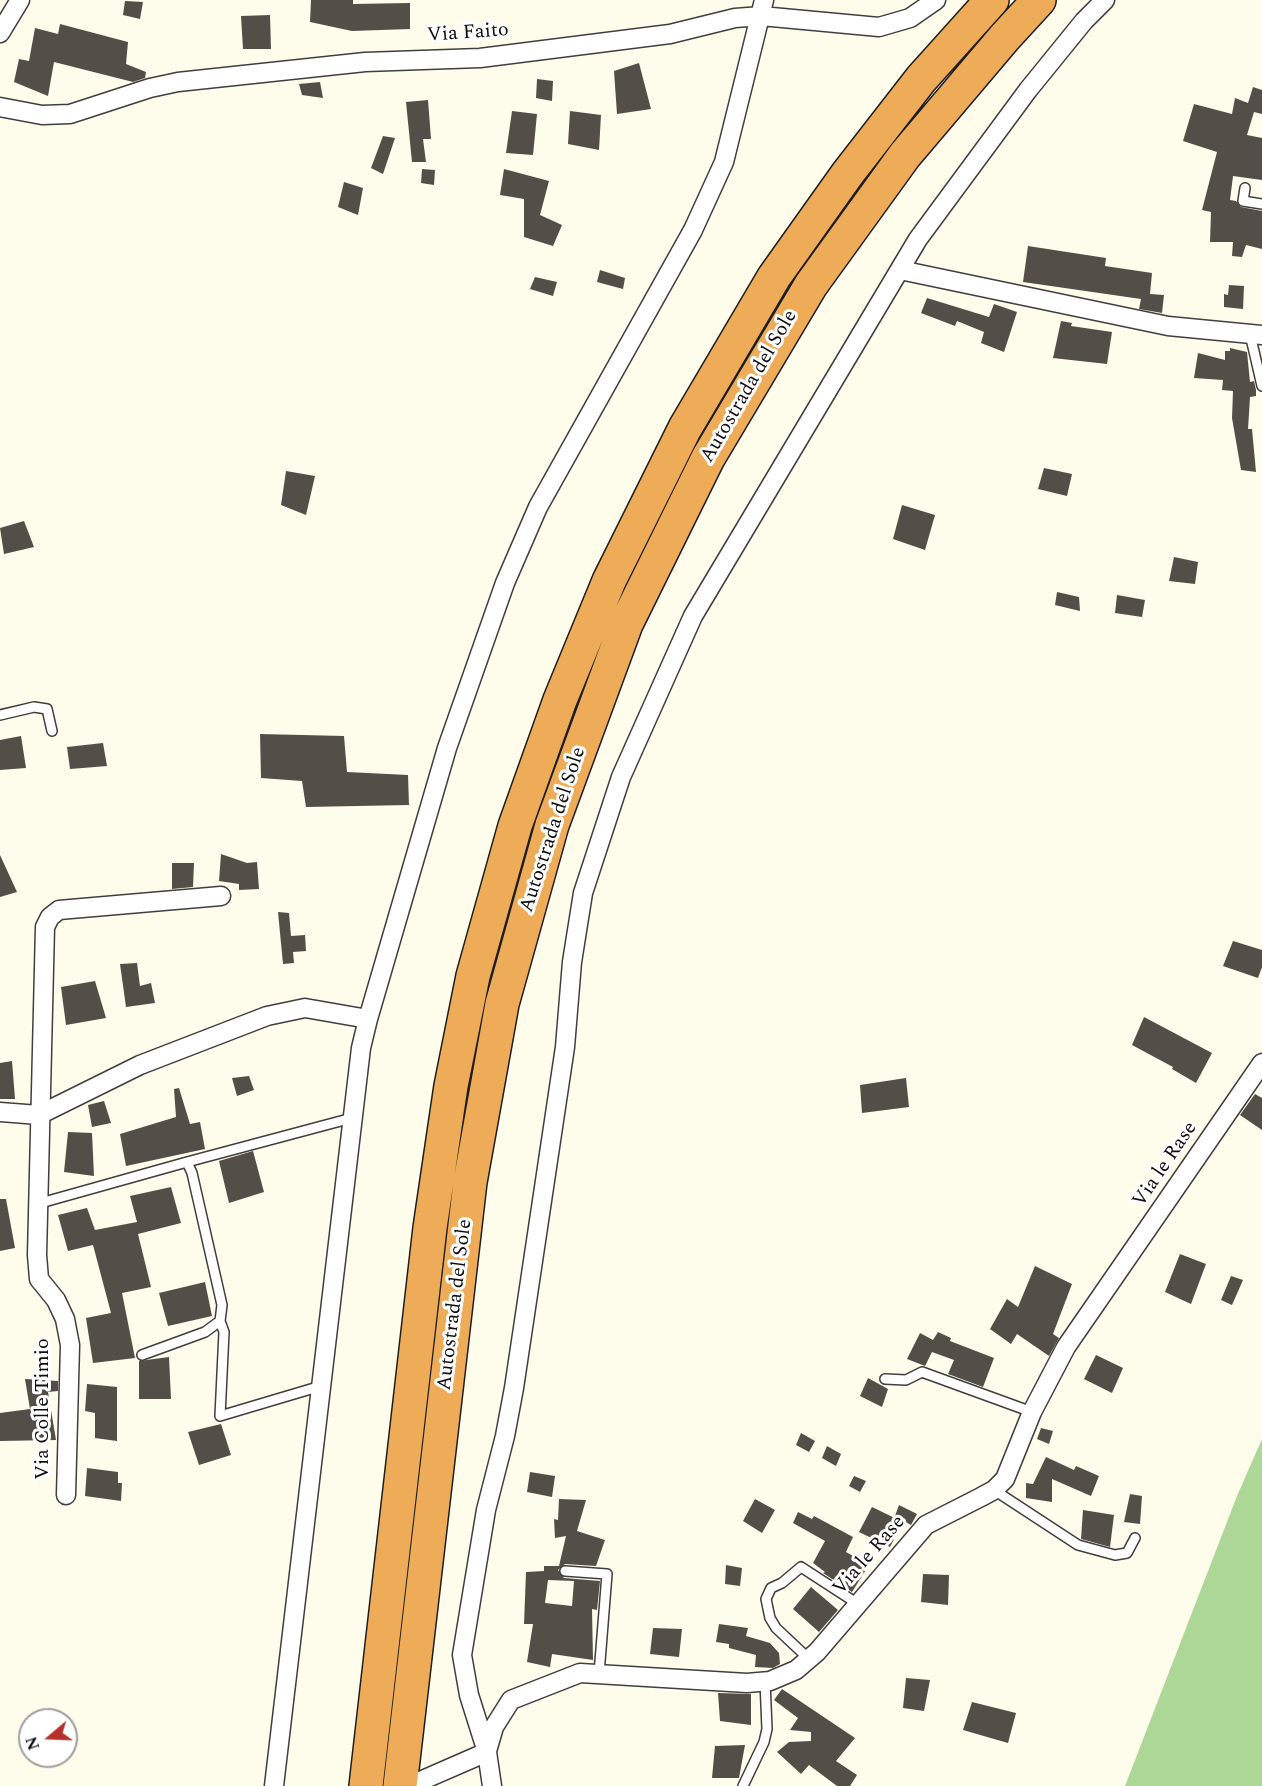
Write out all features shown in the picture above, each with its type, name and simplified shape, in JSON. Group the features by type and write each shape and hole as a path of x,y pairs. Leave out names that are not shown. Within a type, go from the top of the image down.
{"highway":[{"name":"Autostrada del Sole","path":"366,1786 429,1239 451,1086 473,976 515,826 560,700 609,581 685,428 774,277 821,211 921,79 992,0"},
{"name":"Autostrada del Sole","path":"400,1786 470,1182 502,1004 552,825 626,624 708,458 811,285 905,155 1039,0"}],"street":[{"path":"0,33 20,0"},
{"name":"Via Faito","path":"0,107 42,115 70,114 150,88 178,82 365,62 480,58 670,34 735,18 763,8 879,27 910,18 936,0"},
{"path":"492,1786 487,1752 469,1695 462,1655 486,1510 506,1436 514,1388 565,1047 572,962 583,893 621,777 693,616 918,239 1029,90 1084,21 1105,0"},
{"path":"274,1786 352,1118 361,1048 368,1019 447,748 505,583 538,507 693,230 724,162 763,8"},
{"path":"900,270 1168,327 1256,335"},
{"name":"Via Colle Timio","path":"66,1495 70,1345 65,1319 56,1300 39,1279 37,1203 45,927 50,917 59,910 220,896"},
{"path":"0,1112 39,1115 140,1065 267,1016 305,1008 368,1019"},
{"name":"Via le Rase","path":"487,1752 494,1727 511,1700 580,1673 747,1683 765,1681 795,1670 809,1659 926,1525 994,1490 1005,1479 1032,1412 1066,1347 1262,1063"},
{"path":"410,1786 487,1752"}],"lane":[{"path":"1245,188 1243,201 1262,204"},
{"path":"1256,335 1262,386"},
{"path":"0,715 34,707 46,709 52,731"},
{"path":"37,1203 352,1118"},
{"path":"187,1162 192,1173 222,1305 220,1321 224,1332 220,1416 321,1386"},
{"path":"142,1355 205,1332 220,1321"},
{"path":"885,1379 906,1380 922,1372 1032,1412"},
{"path":"994,1490 1078,1545 1115,1555 1127,1553 1135,1538"},
{"path":"809,1659 776,1628 770,1618 766,1599 771,1588 782,1583 801,1567 858,1604"},
{"path":"565,1571 607,1574 599,1674"},
{"path":"743,1786 760,1754 765,1735 765,1681"}],"green space":[{"path":"1262,1439 1262,1786 1125,1786 1237,1496"}],"building":[{"path":"311,0 353,0 353,4 410,3 410,29 352,31 310,22"},
{"path":"125,1 143,2 140,19 123,15"},
{"path":"270,15 271,49 243,49 241,16"},
{"path":"60,24 128,42 126,64 146,72 145,78 133,82 54,62 48,96 14,82 19,59 29,61 35,28 58,34"},
{"path":"639,63 651,109 617,114 614,71"},
{"path":"537,79 553,81 552,101 536,98"},
{"path":"320,82 323,98 302,95 299,84"},
{"path":"1253,87 1262,90 1262,114 1254,112 1247,135 1262,138 1262,180 1233,176 1230,200 1236,201 1241,207 1262,211 1262,249 1246,245 1242,257 1232,256 1233,242 1210,242 1211,212 1202,210 1217,152 1183,141 1194,104 1232,114 1235,98 1248,103"},
{"path":"428,100 431,139 423,139 426,162 412,162 406,102"},
{"path":"512,111 537,114 533,155 506,153"},
{"path":"570,111 601,115 599,150 568,144"},
{"path":"383,136 395,138 383,174 371,168"},
{"path":"422,169 435,170 434,185 421,183"},
{"path":"504,169 549,181 540,215 562,225 553,246 524,237 524,199 500,195"},
{"path":"344,182 363,188 358,215 338,207"},
{"path":"1028,246 1106,258 1105,266 1152,273 1150,294 1164,295 1162,313 1139,309 1141,299 1023,282"},
{"path":"600,270 625,278 623,289 597,282"},
{"path":"535,277 557,282 553,296 530,289"},
{"path":"1229,285 1244,286 1243,309 1224,307 1224,294 1228,295"},
{"path":"927,298 989,317 994,304 1017,312 1004,352 981,343 984,332 957,321 955,326 921,313"},
{"path":"1061,321 1072,323 1071,326 1112,332 1107,364 1053,358"},
{"path":"1230,348 1247,352 1250,382 1254,381 1256,390 1256,396 1250,397 1248,429 1252,429 1256,472 1241,470 1232,418 1233,391 1222,390 1223,380 1194,378 1198,353 1225,360 1225,351 1230,351"},
{"path":"1044,468 1072,474 1067,496 1038,489"},
{"path":"286,471 315,476 306,515 281,505"},
{"path":"902,505 935,515 925,550 893,539"},
{"path":"24,521 34,547 4,554 0,528"},
{"path":"1174,557 1198,562 1195,584 1169,581"},
{"path":"1057,592 1079,597 1080,611 1055,605"},
{"path":"1117,595 1145,600 1142,617 1115,613"},
{"path":"260,734 344,736 347,772 408,775 409,805 306,807 302,781 261,778"},
{"path":"21,736 26,768 0,770 0,740"},
{"path":"103,743 107,766 70,769 67,747"},
{"path":"221,854 247,863 257,862 259,889 239,890 239,884 219,881"},
{"path":"0,855 17,892 0,897"},
{"path":"172,863 194,863 193,887 172,889"},
{"path":"278,912 289,913 291,936 305,935 306,951 293,952 294,963 283,964"},
{"path":"1233,941 1262,950 1262,967 1258,978 1223,966"},
{"path":"137,963 140,986 151,983 155,1003 126,1007 120,964"},
{"path":"95,981 106,1018 66,1025 61,987"},
{"path":"1144,1017 1212,1053 1196,1083 1172,1069 1173,1067 1132,1045"},
{"path":"12,1061 15,1099 0,1099 0,1063"},
{"path":"249,1076 254,1090 237,1096 232,1078"},
{"path":"906,1078 909,1107 862,1113 860,1085"},
{"path":"179,1088 190,1124 200,1122 205,1149 126,1166 120,1134 176,1117 174,1089"},
{"path":"1255,1094 1262,1098 1262,1130 1240,1115"},
{"path":"104,1101 111,1123 92,1127 88,1105"},
{"path":"68,1132 92,1133 94,1176 64,1172"},
{"path":"253,1151 264,1192 229,1203 219,1161"},
{"path":"171,1187 181,1223 138,1234 151,1287 122,1293 135,1358 93,1363 86,1318 111,1313 93,1245 68,1251 58,1215 87,1208 95,1230 137,1222 130,1196"},
{"path":"0,1199 6,1199 15,1248 0,1251"},
{"path":"1180,1254 1206,1264 1191,1304 1165,1292"},
{"path":"1035,1266 1072,1284 1053,1334 1059,1338 1049,1356 1017,1334 1011,1344 990,1329 1007,1299 1018,1307"},
{"path":"1231,1276 1243,1280 1232,1305 1221,1300"},
{"path":"205,1282 212,1316 168,1326 159,1293"},
{"path":"938,1332 951,1338 950,1341 994,1358 983,1387 948,1374 954,1360 932,1352 925,1366 907,1359 920,1333 933,1340"},
{"path":"1096,1355 1123,1368 1112,1393 1084,1379"},
{"path":"169,1357 171,1399 139,1399 139,1361"},
{"path":"868,1378 888,1389 882,1407 860,1396"},
{"path":"25,1379 58,1381 58,1391 48,1392 56,1440 0,1441 0,1413 30,1409"},
{"path":"87,1384 117,1387 117,1441 95,1438 95,1413 85,1411"},
{"path":"221,1424 231,1455 199,1465 188,1432"},
{"path":"1041,1428 1053,1431 1049,1444 1037,1439"},
{"path":"801,1433 815,1441 809,1452 796,1445"},
{"path":"827,1446 841,1454 836,1466 822,1458"},
{"path":"1046,1457 1074,1470 1076,1466 1099,1476 1091,1496 1052,1479 1052,1502 1026,1498 1026,1483 1033,1484"},
{"path":"87,1468 118,1472 118,1483 122,1483 121,1501 85,1496"},
{"path":"530,1472 555,1476 552,1497 527,1492"},
{"path":"854,1476 866,1481 860,1492 849,1486"},
{"path":"1130,1494 1142,1496 1140,1524 1124,1522"},
{"path":"559,1499 586,1500 577,1531 605,1540 596,1566 565,1564 558,1570 564,1578 600,1581 597,1610 592,1609 593,1660 552,1654 550,1667 527,1662 533,1624 524,1624 526,1572 544,1571 544,1566 559,1566 566,1536 555,1538 554,1519 558,1520","holes":["548,1580 574,1581 572,1606 545,1603"]},
{"path":"755,1499 775,1510 762,1533 743,1521"},
{"path":"899,1505 917,1514 911,1525 895,1516"},
{"path":"872,1507 903,1522 890,1547 859,1532"},
{"path":"1083,1510 1114,1515 1110,1547 1081,1539"},
{"path":"798,1512 812,1519 814,1516 853,1537 846,1552 869,1565 852,1592 823,1573 825,1572 813,1563 825,1541 793,1523"},
{"path":"726,1565 742,1568 740,1586 725,1584"},
{"path":"923,1574 949,1575 948,1605 921,1602"},
{"path":"811,1587 838,1610 819,1632 793,1609"},
{"path":"719,1624 748,1628 746,1636 770,1643 779,1653 780,1664 773,1668 755,1667 756,1655 729,1648 729,1644 716,1642"},
{"path":"653,1628 682,1629 679,1657 650,1654"},
{"path":"906,1678 930,1680 924,1711 903,1708"},
{"path":"782,1689 855,1738 836,1761 857,1775 850,1786 837,1786 809,1765 801,1774 777,1752 789,1742 811,1741 811,1732 790,1730 798,1718 774,1700"},
{"path":"718,1693 751,1694 751,1725 720,1721"},
{"path":"972,1702 1016,1713 1008,1743 963,1730"},
{"path":"745,1745 739,1778 712,1778 715,1746"}]}
